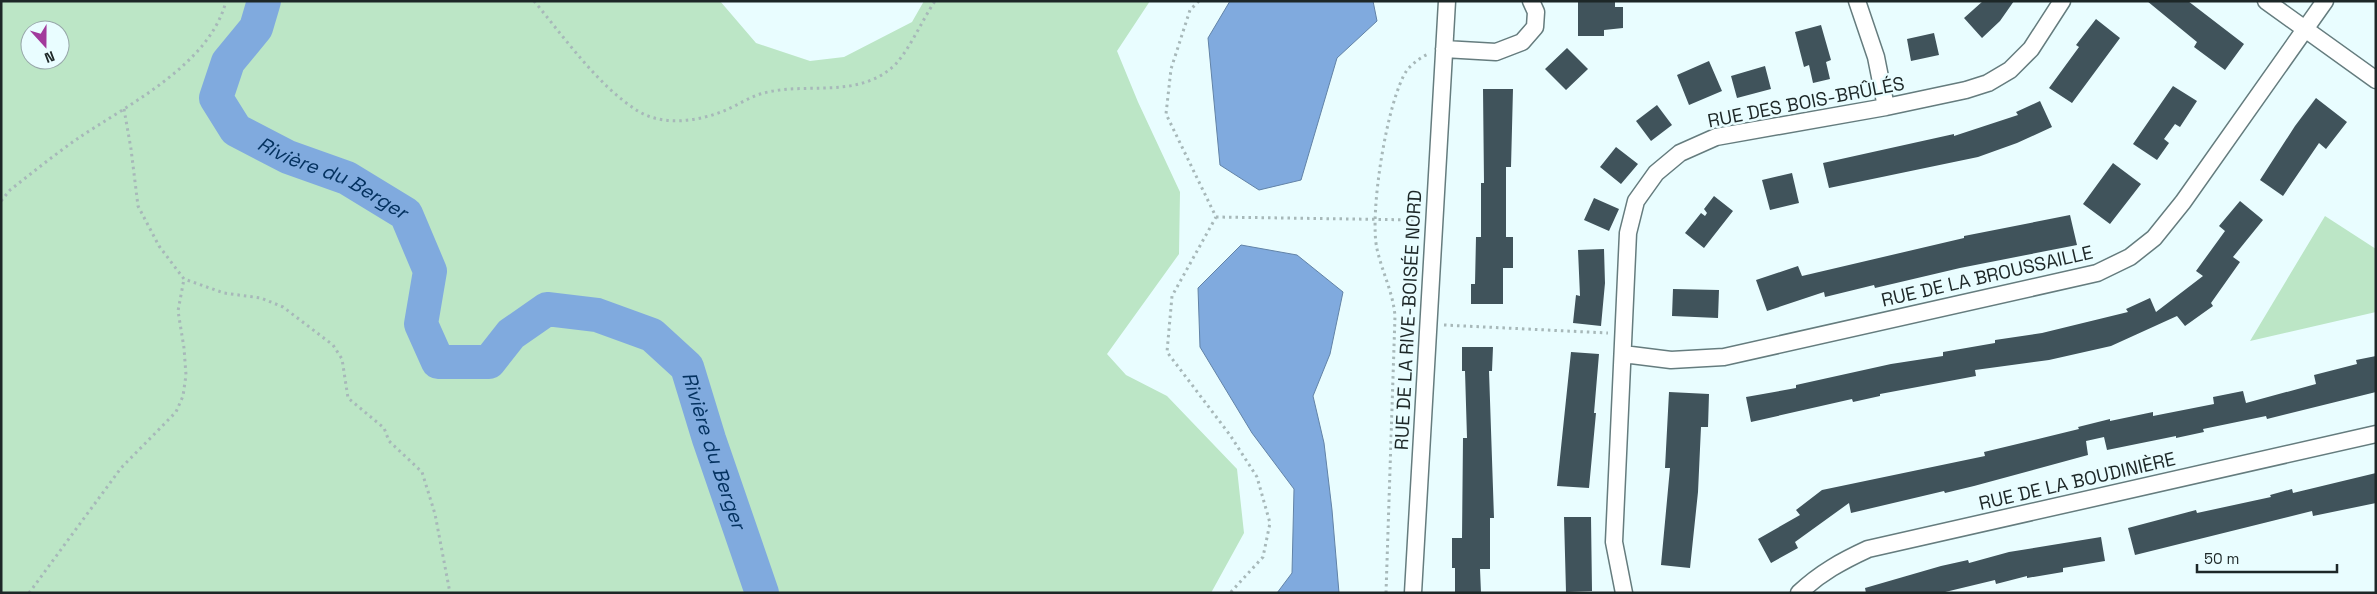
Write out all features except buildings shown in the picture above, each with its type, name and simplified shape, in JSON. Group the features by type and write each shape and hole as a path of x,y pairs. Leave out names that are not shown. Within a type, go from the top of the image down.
{"street":[{"name":"RUE DE LA RIVE-BOISÉE NORD","path":"1414,593 1447,1"},
{"path":"1444,51 1496,52 1522,42 1535,27 1536,12 1531,1"},
{"path":"1857,1 1876,57 1886,106"},
{"name":"RUE DES BOIS-BRÛLÉS","path":"1624,593 1614,542 1628,233 1636,201 1656,173 1680,153 1716,137 1886,106 1966,90 1988,83 2010,70 2031,49 2062,1"},
{"path":"2266,1 2376,80"},
{"name":"RUE DE LA BROUSSAILLE","path":"1622,354 1671,360 1724,357 2097,273 2130,257 2154,238 2183,202 2325,1"},
{"name":"RUE DE LA BOUDINIÈRE","path":"1799,593 1814,579 1838,562 1868,549 2376,434"}],"path":[{"path":"1,201 10,190 69,146 165,83 201,46 222,16 226,1"},
{"path":"534,1 608,88 639,112 665,121 694,120 724,111 764,93 865,84 891,70 916,35 924,17 935,1"},
{"path":"1200,1 1190,10 1170,69 1166,114 1216,217"},
{"path":"1386,593 1395,316 1394,300 1377,248 1375,219 1385,131 1397,93 1407,70 1419,59 1434,51 1444,51"},
{"path":"124,109 138,206 159,246 184,279 224,293 261,298 283,307 333,345 342,359 348,398 384,428 389,441 422,472 435,514 450,593"},
{"path":"1216,217 1434,220"},
{"path":"1216,217 1172,296 1167,352 1230,435 1257,477 1270,523 1263,558 1230,593"},
{"path":"29,593 121,468 176,412 184,396 186,375 178,311 184,279"},
{"path":"1428,324 1624,334"}],"green space":[{"path":"1,1 720,1 756,43 810,61 844,57 912,22 924,1 1150,1 1117,51 1138,102 1180,192 1179,254 1107,354 1126,375 1167,396 1237,469 1244,533 1211,593 1,593"},
{"path":"2325,216 2376,249 2376,312 2250,341"}],"water":[{"path":"1230,1 1373,1 1377,21 1337,58 1301,180 1259,190 1220,165 1208,38"},
{"path":"1241,245 1297,255 1343,292 1330,354 1313,396 1324,443 1339,593 1277,593 1292,573 1294,489 1252,433 1200,347 1198,288"}],"waterway":[{"name":"Rivière du Berger","path":"264,1 256,28 228,62 216,98 236,130 288,157 347,178 406,214 430,271 421,324 438,362 489,362 511,334 547,309 597,315 652,335 687,367 709,439 762,593"}]}
